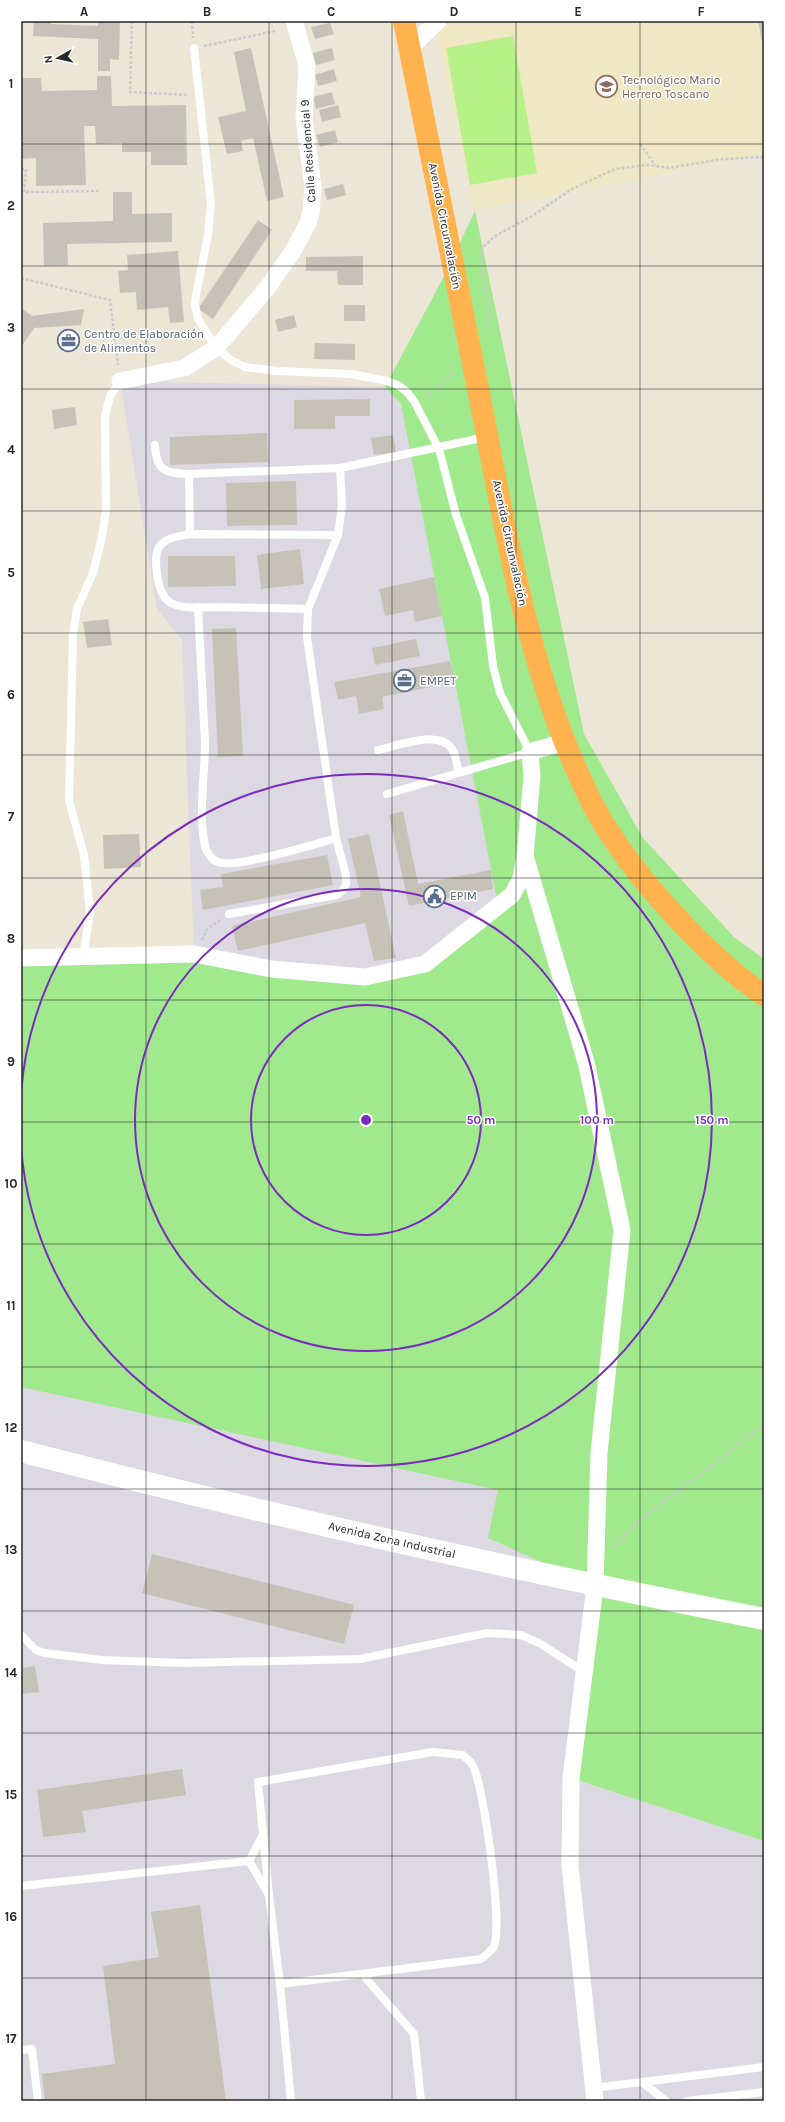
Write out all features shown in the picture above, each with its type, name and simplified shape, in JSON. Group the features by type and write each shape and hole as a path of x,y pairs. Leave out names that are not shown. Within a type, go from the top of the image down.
{"highway":[{"name":"Avenida Circunvalación","path":"404,21 487,437 530,637 544,688 564,742 594,808 643,879 688,930 714,955 764,995"}],"main road":[{"name":"Avenida Zona Industrial","path":"21,1451 155,1486 595,1586 764,1619"}],"street":[{"name":"Calle Residencial 9","path":"120,381 184,368 216,348 268,287 293,251 308,223 311,212 312,174 304,118 307,66 294,21"},
{"path":"410,48 438,21"},
{"path":"21,958 194,954 271,969 365,977 425,964 512,895 521,878 526,856 532,777 530,752 564,742"},
{"path":"526,856 586,1062 622,1230 599,1453 595,1586 583,1670 571,1778 570,1866 594,2095"},
{"path":"512,895 528,900 543,917"}],"lane":[{"path":"194,48 210,204 208,235 195,305 198,319 216,348 231,360 245,367 259,370 351,374 387,380 398,385 407,392 414,401 439,449 451,500 485,598 493,666 500,693 530,752 387,794"},
{"path":"83,957 90,912 84,855 68,801 73,635 77,609 93,573 102,537 106,510 106,417 110,396 120,381"},
{"path":"155,445 159,464 164,470 172,473 189,474 340,468 439,449 487,437"},
{"path":"229,914 337,895 346,884 346,875 336,838 312,681 307,637 308,609 338,536 342,506 340,468"},
{"path":"189,474 190,534"},
{"path":"308,609 198,607 170,602 164,596 158,581 156,553 162,543 169,538 190,534 338,536"},
{"path":"198,607 205,744 203,825 206,848 210,856 218,862 229,864 277,854 336,838"},
{"path":"378,750 423,740 435,739 445,741 453,749 459,773"},
{"path":"21,1635 36,1650 44,1653 102,1660 184,1663 360,1659 488,1633 521,1635 540,1643 583,1670"},
{"path":"280,1984 363,1975 481,1959 494,1947 498,1932 496,1897 481,1792 473,1765 463,1754 433,1752 258,1782 291,2101"},
{"path":"249,1861 263,1835"},
{"path":"21,1886 249,1861"},
{"path":"249,1861 269,1895"},
{"path":"363,1975 414,2034 421,2101"},
{"path":"21,2050 32,2049 38,2101"},
{"path":"594,2095 642,2082 764,2067"},
{"path":"642,2082 666,2101"},
{"path":"687,2101 764,2092"}],"path":[{"path":"132,21 130,92 199,95"},
{"path":"192,21 194,48 275,31"},
{"path":"640,144 655,166"},
{"path":"414,401 430,396 448,380 485,328 490,315 480,253 484,246 495,236 532,216 572,189 615,169 638,165 669,168 723,159 764,156"},
{"path":"21,169 26,169 24,192 100,191"},
{"path":"21,278 110,300 120,381"},
{"path":"194,954 207,929 229,914"},
{"path":"609,1553 612,1547 629,1529 764,1424"}],"shaded area":[{"name":"Tecnológico Mario Herrero Toscano","path":"434,21 764,21 764,153 475,211"},
{"path":"120,381 385,387 407,392 622,1230 571,1778 764,1841 764,2101 21,2101 21,958 194,954 182,640 157,609"}],"green space":[{"path":"513,36 537,173 470,185 446,48"},
{"path":"475,211 584,734 643,838 735,938 764,959 764,1841 571,1778 595,1586 488,1538 498,1490 21,1387 21,958 194,954 320,973 425,964 498,905 401,404 385,387 442,280"}],"building":[{"path":"34,21 51,21 51,24 98,26 98,21 120,21 119,60 110,59 110,71 98,71 98,39 33,36"},
{"path":"758,21 764,21 764,47 763,47"},
{"path":"330,23 334,34 315,39 311,27"},
{"path":"251,48 284,197 267,201 253,138 241,141 243,151 227,154 218,117 246,111 234,52"},
{"path":"332,48 335,60 316,65 313,53"},
{"path":"334,69 337,81 318,86 315,75"},
{"path":"97,76 111,76 112,106 186,105 187,165 151,165 151,152 122,152 122,143 96,144 95,126 84,126 86,185 36,186 36,158 21,159 22,78 41,78 42,91 97,90"},
{"path":"332,92 335,104 316,109 313,97"},
{"path":"338,105 341,117 322,122 319,110"},
{"path":"335,130 338,142 320,147 316,135"},
{"path":"343,184 346,195 327,200 324,189"},
{"path":"113,192 132,192 132,214 172,213 172,242 67,244 68,265 44,266 43,223 113,221"},
{"path":"258,220 272,230 213,319 198,309"},
{"path":"178,251 184,322 170,323 168,307 137,310 136,292 120,293 118,271 128,270 127,255"},
{"path":"363,256 363,285 338,285 337,271 306,271 306,257"},
{"path":"344,305 365,305 365,321 344,321"},
{"path":"21,308 32,316 84,309 81,325 34,328 21,347"},
{"path":"294,315 297,327 278,332 275,320"},
{"path":"315,343 355,344 355,360 314,359"},
{"path":"370,399 370,416 335,416 335,429 294,429 294,400"},
{"path":"75,407 77,425 54,429 52,410"},
{"path":"267,433 268,462 170,465 170,437"},
{"path":"393,435 396,452 374,455 371,438"},
{"path":"296,481 297,525 227,526 226,483"},
{"path":"300,549 304,584 261,589 257,555"},
{"path":"168,556 235,556 236,586 168,587"},
{"path":"434,577 442,616 415,622 413,610 385,616 379,589"},
{"path":"108,619 112,645 87,648 83,622"},
{"path":"236,628 243,756 218,757 212,629"},
{"path":"416,639 420,656 375,665 372,648"},
{"path":"450,661 455,682 382,697 384,709 359,714 356,696 338,700 334,682"},
{"path":"403,811 418,884 491,870 493,889 409,906 389,815"},
{"path":"139,834 141,867 104,869 103,835"},
{"path":"369,834 396,958 374,961 365,923 238,951 232,926 361,897 348,839"},
{"path":"327,855 333,885 203,910 200,890 223,887 221,874"},
{"path":"152,1554 354,1605 344,1644 142,1593"},
{"path":"35,1666 39,1692 21,1694 21,1668"},
{"path":"182,1769 186,1795 82,1811 86,1832 43,1837 37,1790"},
{"path":"200,1905 226,2101 45,2101 42,2074 115,2064 103,1966 159,1957 151,1912"}],"place":[{"name":"Tecnológico Mario Herrero Toscano","path":"606,87"},
{"name":"Centro de Elaboración de Alimentos","path":"68,341"},
{"name":"EMPET","path":"404,681"},
{"name":"EPIM","path":"434,896"}]}
